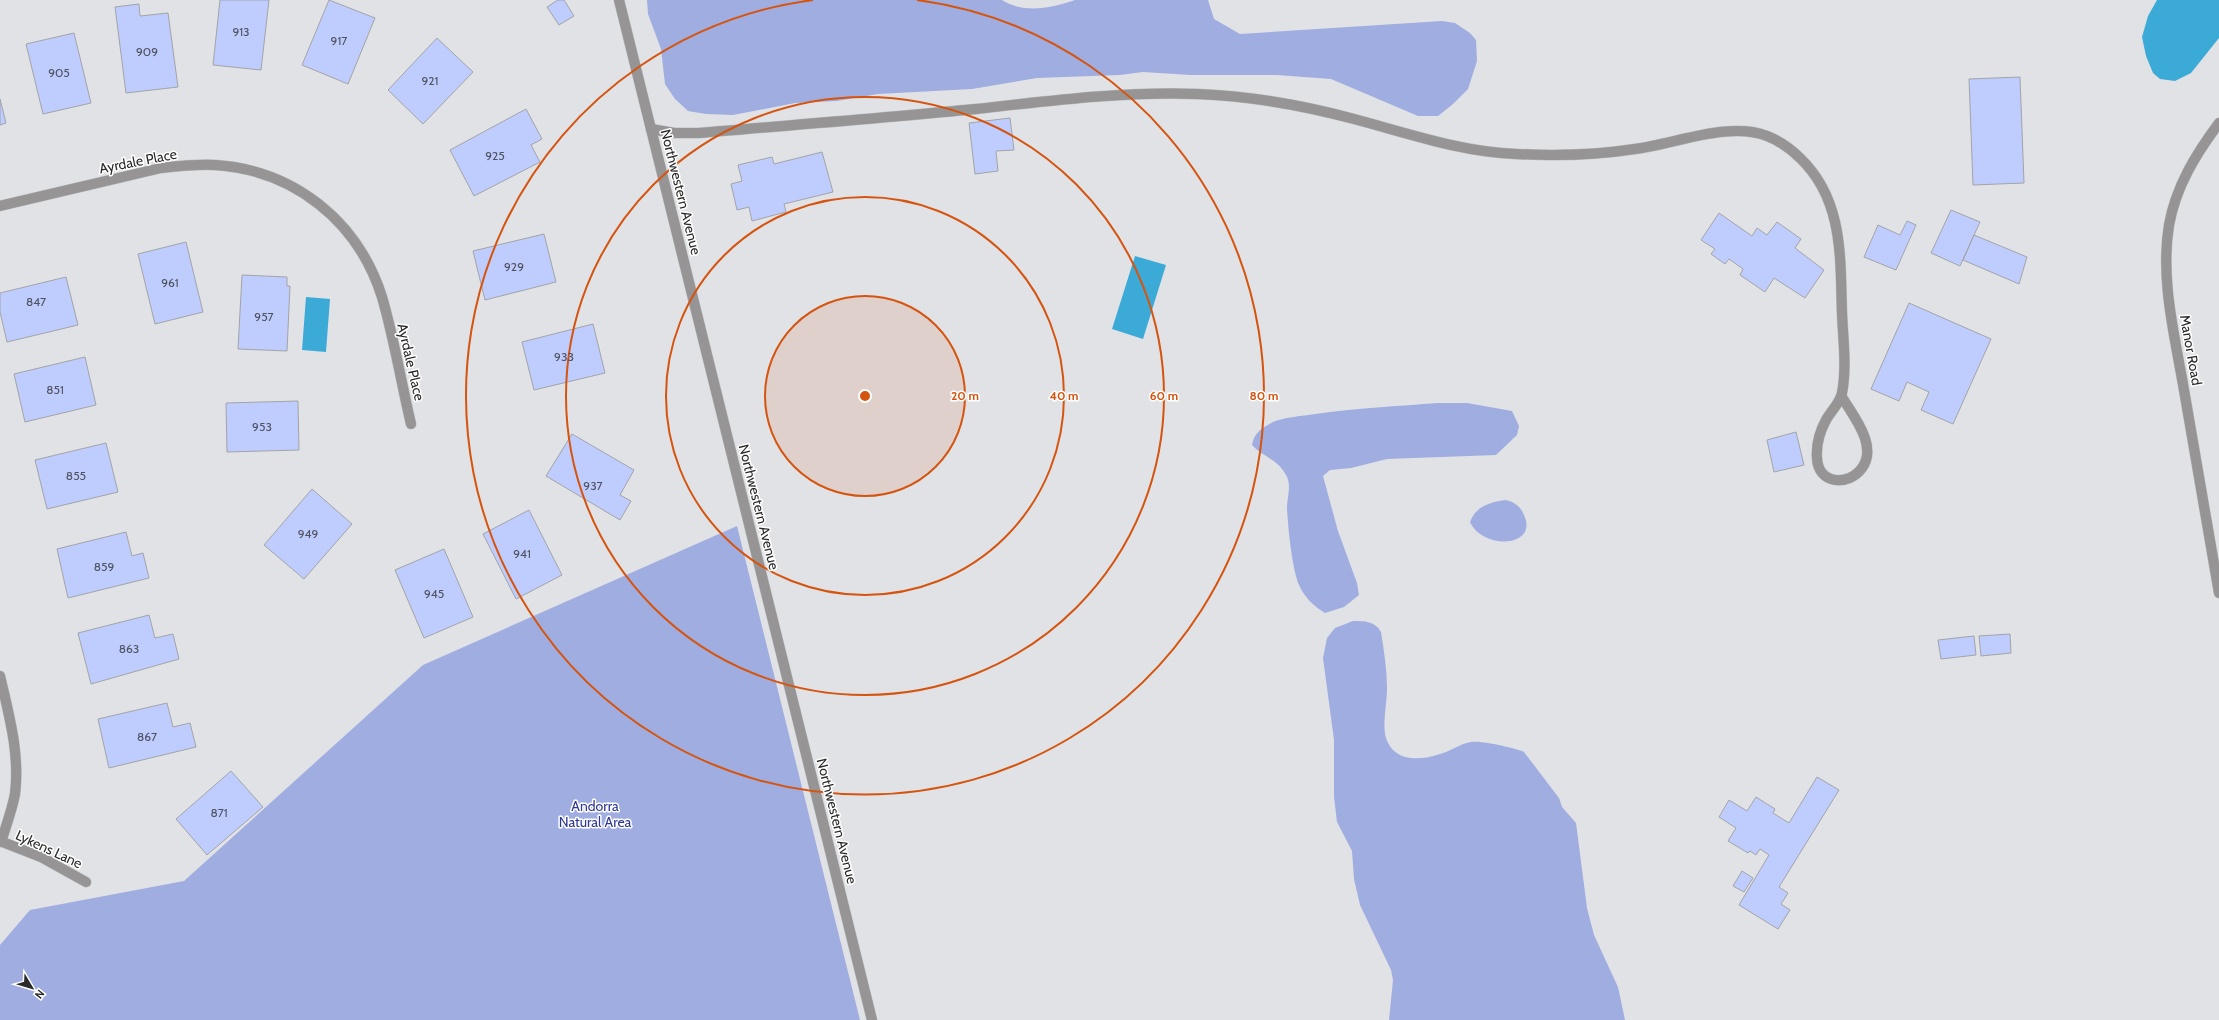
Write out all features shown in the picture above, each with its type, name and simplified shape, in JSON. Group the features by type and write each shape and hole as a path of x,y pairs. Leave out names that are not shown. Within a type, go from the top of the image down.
{"street":[{"name":"Northwestern Avenue","path":"619,0 872,1020"},
{"path":"651,129 674,133 699,133 1068,99 1194,94 1275,101 1349,117 1452,145 1513,154 1572,154 1635,150 1722,133 1749,131 1768,136 1790,148 1819,180 1831,201 1838,225 1844,366 1842,397 1826,420 1818,440 1816,462 1822,473 1832,481 1845,481 1855,476 1865,464 1868,448 1861,428 1842,397"},
{"name":"Manor Road","path":"2219,123 2188,171 2179,191 2169,225 2166,252 2167,283 2171,316 2219,593"},
{"name":"Ayrdale Place","path":"0,206 161,168 188,165 215,165 240,168 286,182 307,194 340,222 360,249 372,272 382,297 411,424"},
{"path":"0,676 13,730 16,776 15,795 1,841"},
{"name":"Lykens Lane","path":"1,841 41,857 86,882"}],"green space":[{"path":"647,0 1002,0 1019,7 1038,8 1075,0 1208,0 1214,19 1240,34 1442,21 1455,23 1470,33 1476,40 1477,61 1468,89 1438,116 1418,116 1331,79 1277,75 1191,75 1143,72 1120,75 1037,78 972,89 878,94 837,101 795,103 733,115 706,114 688,111 675,99 665,84 661,49 648,14"},
{"path":"1439,403 1467,403 1512,411 1519,426 1517,435 1496,455 1387,459 1351,468 1330,470 1323,476 1338,531 1357,583 1359,595 1344,607 1325,613 1307,598 1297,580 1288,526 1288,479 1279,465 1252,445 1255,437 1259,431 1269,424 1288,418 1346,410"},
{"path":"1506,500 1517,505 1523,512 1526,526 1524,534 1517,539 1496,541 1476,531 1470,522 1476,512 1484,506 1494,502"},
{"name":"Andorra Natural Area","path":"737,526 860,1020 0,1020 0,945 30,910 184,881 423,665"},
{"path":"1353,621 1373,624 1379,628 1381,632 1387,682 1385,733 1390,746 1395,752 1408,758 1424,758 1444,753 1471,742 1490,743 1514,748 1524,752 1559,798 1562,807 1576,823 1587,908 1594,935 1618,987 1625,1020 1389,1020 1393,980 1391,970 1360,905 1354,879 1352,851 1337,822 1334,797 1334,740 1323,658 1327,638 1335,628"}],"shaded area":[{"path":"2157,0 2219,0 2219,38 2191,73 2175,81 2160,79 2153,73 2146,56 2142,37 2148,16"},
{"path":"1135,256 1166,265 1143,339 1112,329"},
{"path":"306,297 330,299 326,352 302,350"}],"building":[{"path":"220,0 269,0 261,70 213,65"},
{"path":"329,0 375,18 348,84 302,65"},
{"path":"558,0 564,0 574,16 559,25 547,7"},
{"path":"139,4 140,16 168,13 178,87 126,93 115,7"},
{"path":"74,33 91,103 43,114 26,44"},
{"path":"437,38 473,72 423,124 388,90"},
{"path":"2020,77 2024,183 1973,185 1969,79"},
{"path":"0,99 6,123 0,125"},
{"path":"526,109 542,139 531,145 540,162 474,196 450,150"},
{"path":"1010,118 1014,150 996,151 998,171 975,174 969,123"},
{"path":"822,152 833,192 784,204 786,212 752,221 749,207 737,210 731,184 742,181 738,165 772,157 774,164"},
{"path":"1951,210 1980,222 1960,266 1931,253"},
{"path":"1719,213 1752,236 1757,228 1767,235 1777,222 1801,239 1795,248 1824,270 1805,298 1774,278 1765,292 1740,275 1743,269 1729,259 1725,264 1711,254 1715,249 1701,240"},
{"path":"1907,221 1916,225 1896,270 1864,257 1878,225 1900,235"},
{"path":"544,234 556,282 485,300 473,251"},
{"path":"1974,235 2027,257 2019,284 1963,260"},
{"path":"186,242 203,312 155,324 138,254"},
{"path":"242,275 287,277 287,286 290,286 287,351 238,349"},
{"path":"66,277 78,325 7,342 0,312 0,293"},
{"path":"1909,303 1991,339 1953,424 1921,410 1929,392 1907,382 1899,401 1871,389"},
{"path":"593,324 605,373 534,390 522,342"},
{"path":"85,357 96,405 25,422 14,374"},
{"path":"298,401 299,450 227,452 226,403"},
{"path":"1796,432 1804,465 1774,472 1767,440"},
{"path":"572,434 634,470 620,495 631,501 620,520 546,476"},
{"path":"106,443 118,492 47,509 35,460"},
{"path":"312,489 352,524 304,579 264,545"},
{"path":"529,510 562,575 516,599 483,534"},
{"path":"126,532 132,556 143,553 149,578 68,598 57,549"},
{"path":"444,549 473,617 424,638 395,570"},
{"path":"149,615 155,638 173,634 179,659 91,684 78,633"},
{"path":"2010,634 2011,653 1981,656 1979,636"},
{"path":"1974,636 1976,655 1941,659 1938,640"},
{"path":"167,703 173,727 190,723 196,747 109,768 98,719"},
{"path":"231,771 263,807 207,855 176,819"},
{"path":"1817,777 1839,790 1779,887 1788,893 1781,904 1790,910 1778,929 1739,905 1769,855 1760,849 1756,855 1750,851 1748,853 1728,841 1736,828 1719,817 1729,800 1747,811 1756,797 1775,809 1773,813 1789,823"},
{"path":"1742,871 1753,878 1744,892 1733,886"}]}
